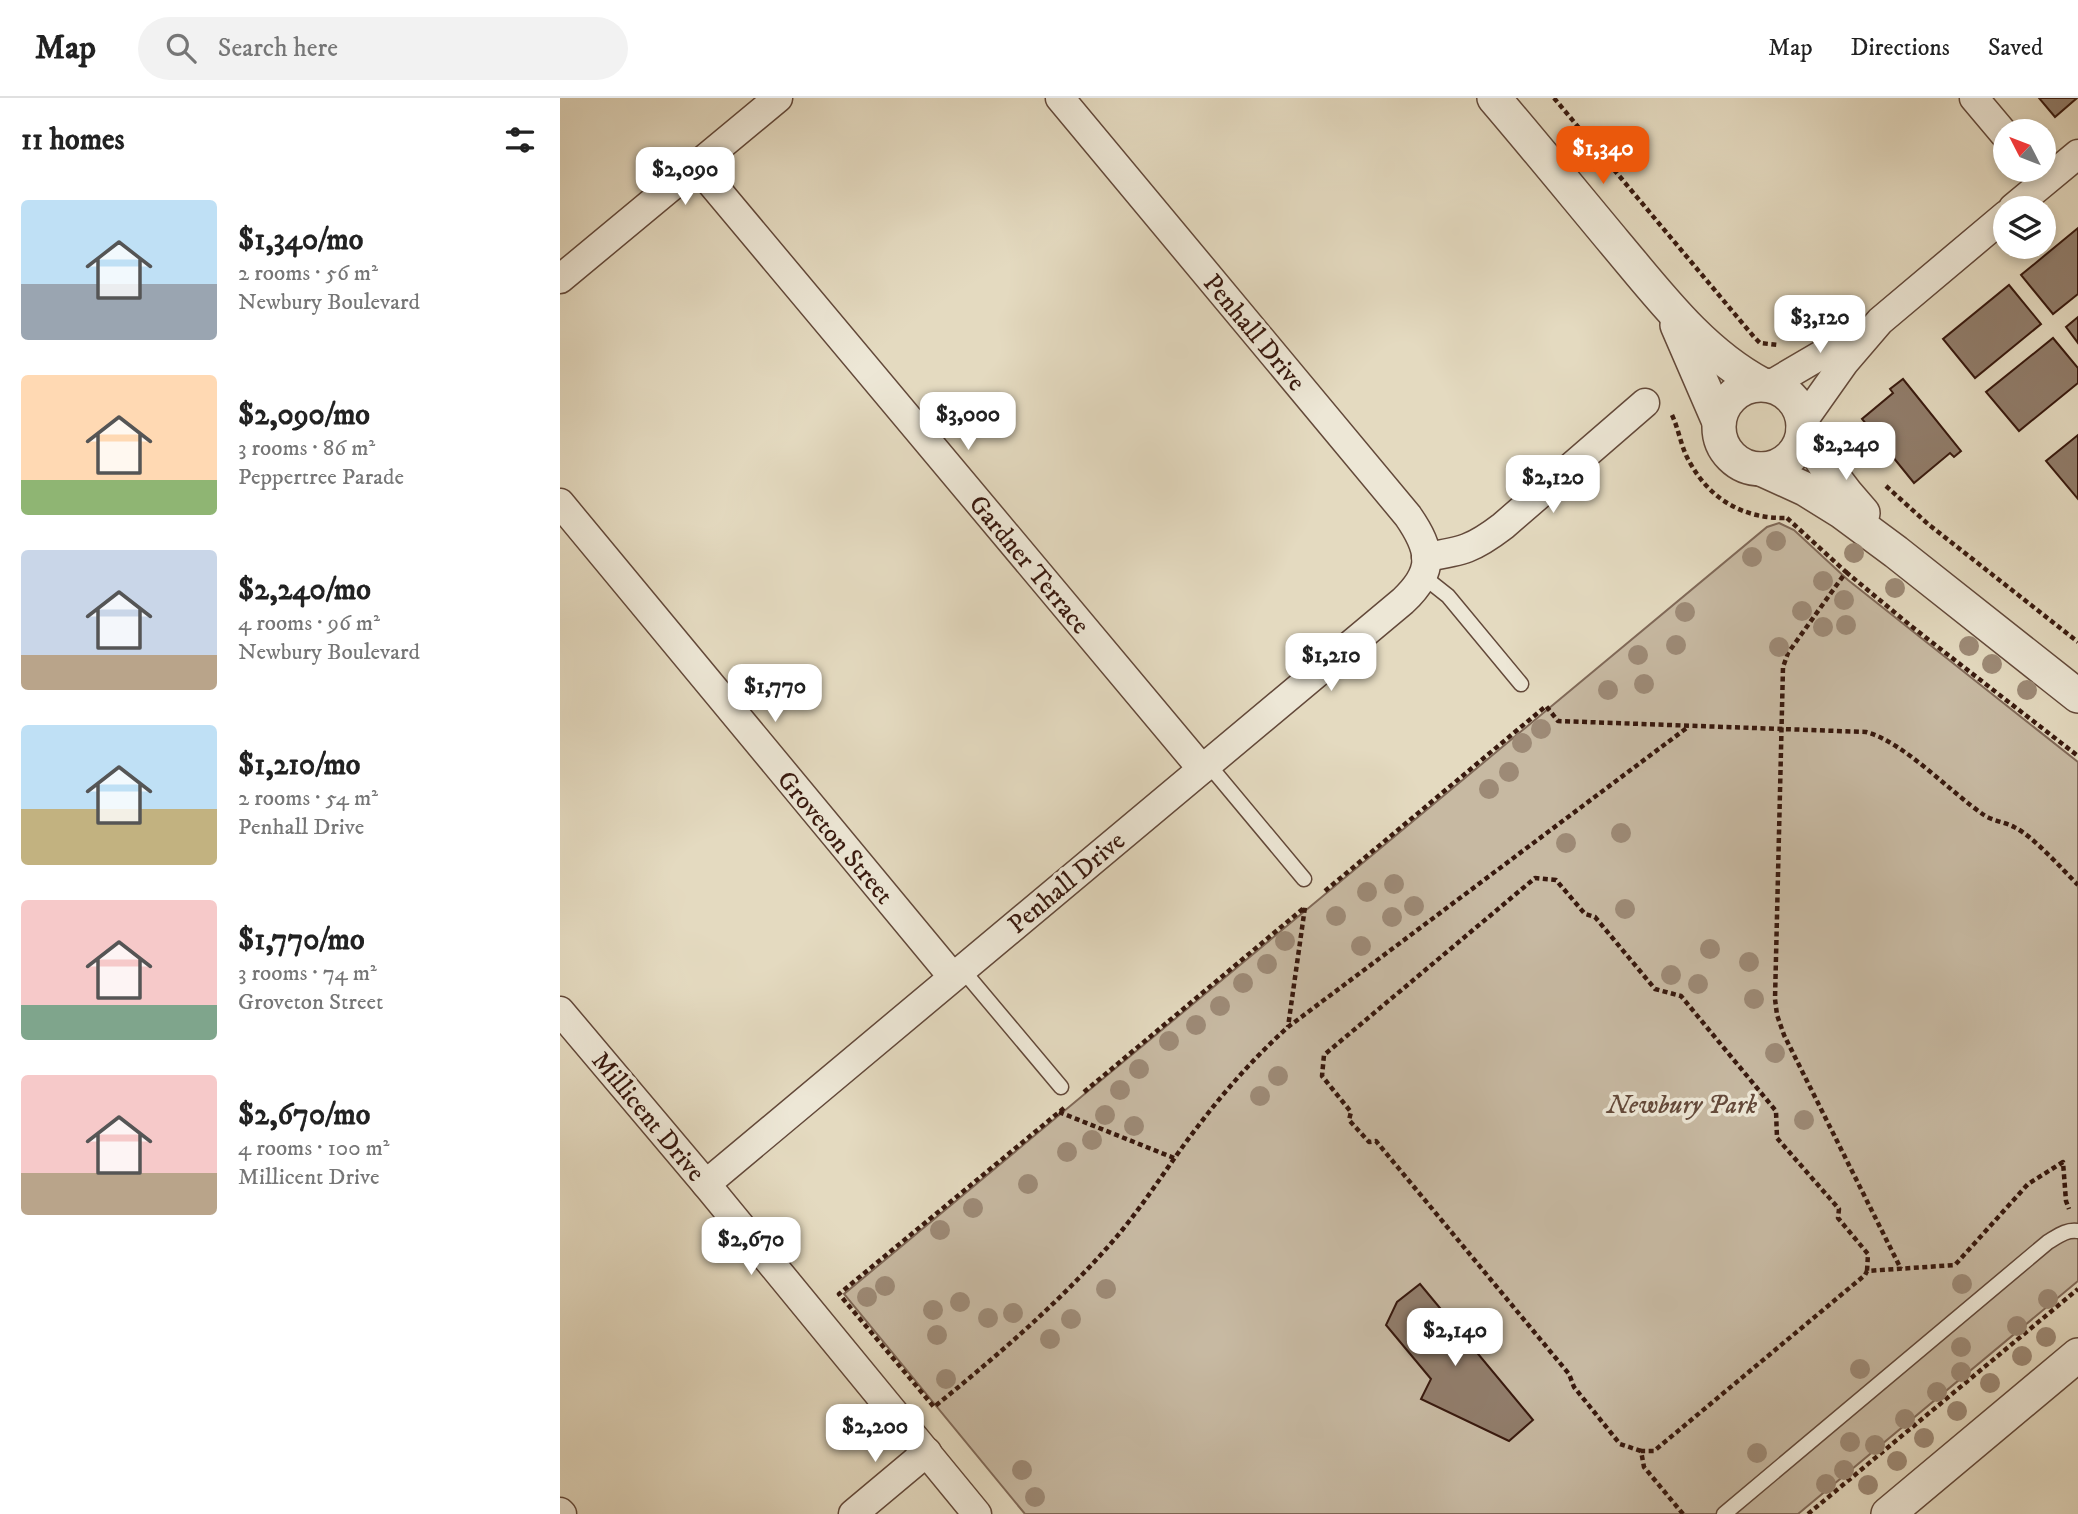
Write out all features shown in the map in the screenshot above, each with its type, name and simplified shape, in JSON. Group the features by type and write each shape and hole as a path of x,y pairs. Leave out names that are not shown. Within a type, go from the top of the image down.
{"street":[{"path":"560,279 778,98"},
{"name":"Penhall Drive","path":"706,1184 1419,587 1425,567 1423,540 1408,516 1060,98"},
{"path":"1494,98 1670,309 1747,376 1786,392 1792,398 1798,405 1803,425 1816,453 1842,490 1896,552"},
{"path":"1974,98 1993,121"},
{"path":"2056,166 2078,154"},
{"name":"Gardner Terrace","path":"697,166 1205,767"},
{"path":"2023,196 2034,182"},
{"path":"1761,469 1779,465 1798,447 1803,425 1844,363 1880,321 1993,226"},
{"path":"1670,309 1719,422 1720,436 1730,455 1741,464 1761,469 1823,499 1896,552 2078,696"},
{"path":"1719,422 1724,405 1737,392 1744,388 1766,385 1880,321"},
{"path":"1425,567 1484,541 1644,403"},
{"name":"Groveton Street","path":"560,503 957,972"},
{"name":"Millicent Drive","path":"560,1011 977,1514"},
{"path":"1888,1514 2078,1355"},
{"path":"853,1514 928,1452"}],"lane":[{"name":"Penhall Drive","path":"1425,567 1521,684"},
{"name":"Gardner Terrace","path":"1205,767 1304,879"},
{"name":"Groveton Street","path":"957,972 1061,1087"},
{"path":"1724,1514 2048,1242 2062,1233 2077,1230"}],"path":[{"path":"1554,98 1754,337"},
{"path":"1884,484 1928,524 2078,642"},
{"path":"1787,518 1903,619 2078,756"},
{"path":"1846,572 1788,653 1783,667 1775,999 1784,1035 1901,1269"},
{"path":"1316,898 1546,706 1558,721 1866,732 1887,741 1987,817 2016,827 2078,885"},
{"path":"1069,1104 839,1294 934,1408 1007,1348 1075,1282 1114,1240 1201,1121 1241,1074 1289,1027 1688,727"},
{"path":"1535,878 1556,880 1585,914 1595,917 1655,989 1681,996 1776,1111 1777,1138 1839,1209 1839,1218 1868,1254 1867,1271 1855,1284 1654,1451 1641,1451 1620,1444 1574,1387 1569,1374 1376,1141 1369,1142 1349,1120 1351,1112 1322,1076 1324,1055 1535,878"},
{"path":"1080,1095 1305,907 1289,1027"},
{"path":"1059,1112 1174,1158"},
{"path":"1867,1271 1955,1265 2028,1184 2063,1162 2066,1201 2077,1230"},
{"path":"1808,1514 2078,1289"},
{"path":"1641,1451 1644,1467 1683,1514"}],"green space":[{"name":"Newbury Park","path":"1779,523 1794,530 1848,580 2078,762 2078,1281 1798,1514 1025,1514 844,1294 1767,527"}],"building":[{"path":"2039,98 2077,98 2055,117"},
{"path":"2078,228 2078,294 2053,314 2021,275 2040,259 2056,259 2056,246"},
{"path":"2009,285 2041,324 1975,378 1943,339"},
{"path":"2078,317 2078,343 2066,327"},
{"path":"2053,338 2078,368 2078,383 2019,431 1986,392"},
{"path":"1903,379 1961,451 1954,457 1950,453 1914,483 1862,419 1893,393 1890,389"},
{"path":"2078,435 2078,499 2046,461"},
{"path":"1420,1284 1533,1420 1509,1441 1421,1399 1431,1379 1386,1325 1397,1302"}]}
